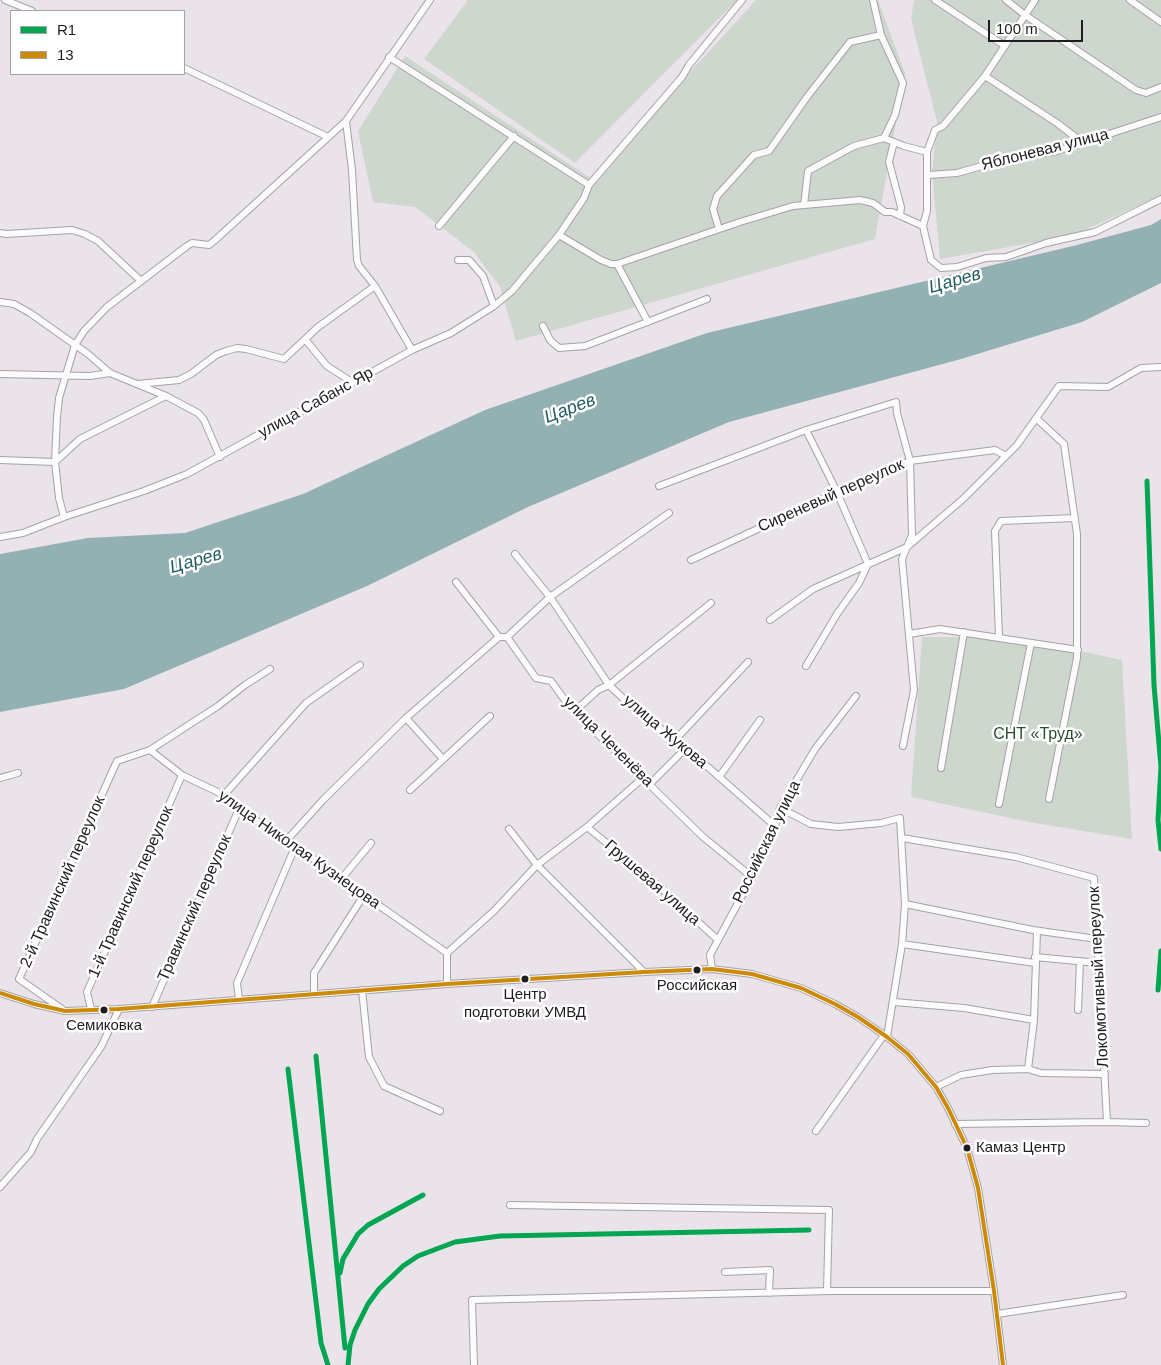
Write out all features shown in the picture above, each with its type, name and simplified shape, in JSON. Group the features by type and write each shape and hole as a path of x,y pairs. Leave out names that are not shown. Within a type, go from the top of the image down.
{"street":[{"path":"5,0 30,10"},
{"path":"64,517 59,498 55,462 59,398 75,345 88,325 107,307 192,243 209,245 346,121 430,0"},
{"name":"улица Сабанс Яр","path":"0,537 23,533 187,474 352,382 412,350 451,333 494,306 512,291 559,235 584,198 589,185 682,77 689,65 742,0"},
{"path":"873,0 881,35 903,84 895,115 884,138"},
{"path":"935,0 1004,46"},
{"path":"1006,0 1025,15 1136,90 1146,93 1161,87"},
{"path":"1035,0 985,76 943,126 935,130 927,152 927,211 922,226 931,260 941,268 956,267 986,258 1006,257 1046,243 1095,232 1161,199"},
{"path":"1130,0 1161,22"},
{"path":"719,229 713,209 717,196 754,155 769,151 807,97 850,42 881,35"},
{"path":"389,57 589,185"},
{"path":"185,68 328,137"},
{"path":"985,76 1083,142"},
{"name":"Яблоневая улица","path":"928,175 957,173 996,162 1057,151 1161,117"},
{"path":"346,121 352,170 356,254 360,266 375,286 412,350"},
{"path":"439,226 514,136"},
{"path":"804,205 808,170 854,146 884,138 927,152"},
{"path":"894,142 889,162 901,207 900,216"},
{"path":"559,235 600,260 617,264 793,206 860,200 873,203 885,212 892,212 922,226"},
{"path":"0,233 72,230 85,234 98,241 141,281"},
{"path":"458,260 468,260 483,276 494,306"},
{"path":"617,264 648,322"},
{"path":"136,384 179,380 191,374 216,355 237,348 284,360 318,328 375,286"},
{"path":"543,326 550,340 559,348 585,346 707,299"},
{"path":"0,302 14,304 75,345 110,373 166,396 198,413 204,420 220,457"},
{"path":"305,339 327,366 352,382"},
{"path":"770,620 813,589 907,547 963,499 1017,445 1058,386 1108,388 1141,368 1161,367"},
{"path":"0,374 90,376 110,373"},
{"path":"0,460 55,462 80,439 166,396"},
{"path":"659,486 806,430 896,402 897,413 910,461 912,535 902,559 914,690 904,746"},
{"path":"1036,418 1064,444 1078,534 1078,650 1048,799"},
{"path":"806,430 837,492 868,564 859,583 837,614 806,666"},
{"name":"Сиреневый переулок","path":"691,560 837,492 910,461 995,450 1006,456"},
{"path":"286,841 323,800 406,718 499,637 508,637 550,597 669,512"},
{"path":"999,637 996,531 1001,522 1075,518"},
{"name":"улица Жукова","path":"514,554 550,597 609,685 643,717 676,739 775,826"},
{"path":"456,582 499,637"},
{"path":"575,711 598,690 609,685 711,603"},
{"path":"909,634 940,629 1078,650"},
{"path":"941,768 964,632"},
{"name":"улица Чеченёва","path":"508,637 536,678 551,681 575,711 702,836 752,877"},
{"path":"999,804 1031,643"},
{"path":"676,739 748,662"},
{"path":"224,795 306,704 360,665"},
{"path":"150,750 270,670"},
{"name":"Российская улица","path":"712,969 710,955 752,877 775,826 780,808 815,750 856,696"},
{"path":"410,790 490,716"},
{"path":"406,718 443,759"},
{"path":"719,777 760,720"},
{"path":"650,784 686,748"},
{"name":"улица Николая Кузнецова","path":"150,750 182,775 224,795 239,809 342,878 447,953"},
{"name":"2-й Травинский переулок","path":"65,1011 19,979 117,761 150,750"},
{"path":"0,778 18,773"},
{"name":"1-й Травинский переулок","path":"91,1010 87,992 182,775"},
{"path":"448,984 447,953 494,911 537,865 587,827 644,778"},
{"path":"780,808 810,824 838,827 881,824 900,818 905,904 894,1002 886,1036 816,1131"},
{"name":"Травинский переулок","path":"152,1007 239,809"},
{"name":"Грушевая улица","path":"587,827 645,874 717,939"},
{"path":"509,829 537,865 644,972"},
{"name":"Локомотивный переулок","path":"902,838 1016,857 1094,878 1107,1122"},
{"path":"342,878 371,843"},
{"path":"239,999 237,983 295,847"},
{"path":"314,993 314,973 364,895"},
{"path":"905,904 1037,931 1097,939"},
{"path":"1028,1069 1034,1020 1037,931"},
{"path":"902,944 1035,960 1098,963"},
{"path":"1078,1010 1080,961"},
{"path":"0,992 34,1004 65,1011 152,1007 448,984 712,969 752,974 801,988 834,1004 886,1036 908,1054 936,1087 948,1108 967,1148 978,1188 1003,1365"},
{"path":"362,990 369,1057 384,1086 440,1111"},
{"path":"894,1002 964,1008 1034,1020"},
{"path":"0,1187 31,1152 37,1139 101,1047 119,1009"},
{"path":"936,1087 961,1075 992,1070 1028,1069 1041,1073 1104,1074"},
{"path":"955,1124 1146,1123"},
{"path":"510,1204 829,1210 827,1291"},
{"path":"725,1272 770,1270 769,1293"},
{"path":"474,1365 472,1300 827,1291 994,1291"},
{"path":"997,1314 1123,1295"}],"green space":[{"path":"468,0 737,0 575,163 424,59"},
{"path":"756,0 878,0 905,73 875,239 516,341 500,287 474,252 415,207 373,202 358,131 405,56 592,179"},
{"path":"914,0 1161,0 1161,195 1072,236 940,259 932,172 937,122 911,19"},
{"name":"СНТ «Труд»","path":"966,635 1080,651 1122,660 1132,839 1029,822 911,797 922,637 961,637"}],"water":[{"name":"Царев","path":"1161,219 1161,283 1082,322 961,359 729,422 528,507 367,586 124,689 0,712 0,554 88,538 185,533 303,494 485,410 707,333 1077,245 1151,225"}],"transit line":[{"name":"R1","path":"1147,481 1154,685 1161,767"},
{"name":"R1","path":"1161,771 1161,767 1158,820 1161,849"},
{"name":"R1","path":"1158,990 1161,951"},
{"name":"13","path":"0,993 34,1004 65,1011 119,1009 447,984 712,969 752,974 801,988 858,1017 908,1054 936,1087 948,1108 967,1148 978,1188 1003,1365"},
{"name":"R1","path":"316,1056 345,1348"},
{"name":"R1","path":"288,1069 321,1343 328,1365"},
{"name":"R1","path":"340,1273 343,1259 358,1234 368,1225 423,1195"},
{"name":"R1","path":"348,1365 350,1345 355,1330 368,1304 379,1289 403,1266 418,1256 455,1242 500,1236 809,1230"}],"place":[{"name":"Российская","path":"697,970"},
{"name":"Центр подготовки УМВД","path":"525,979"},
{"name":"Семиковка","path":"104,1010"},
{"name":"Камаз Центр","path":"967,1148"}]}
